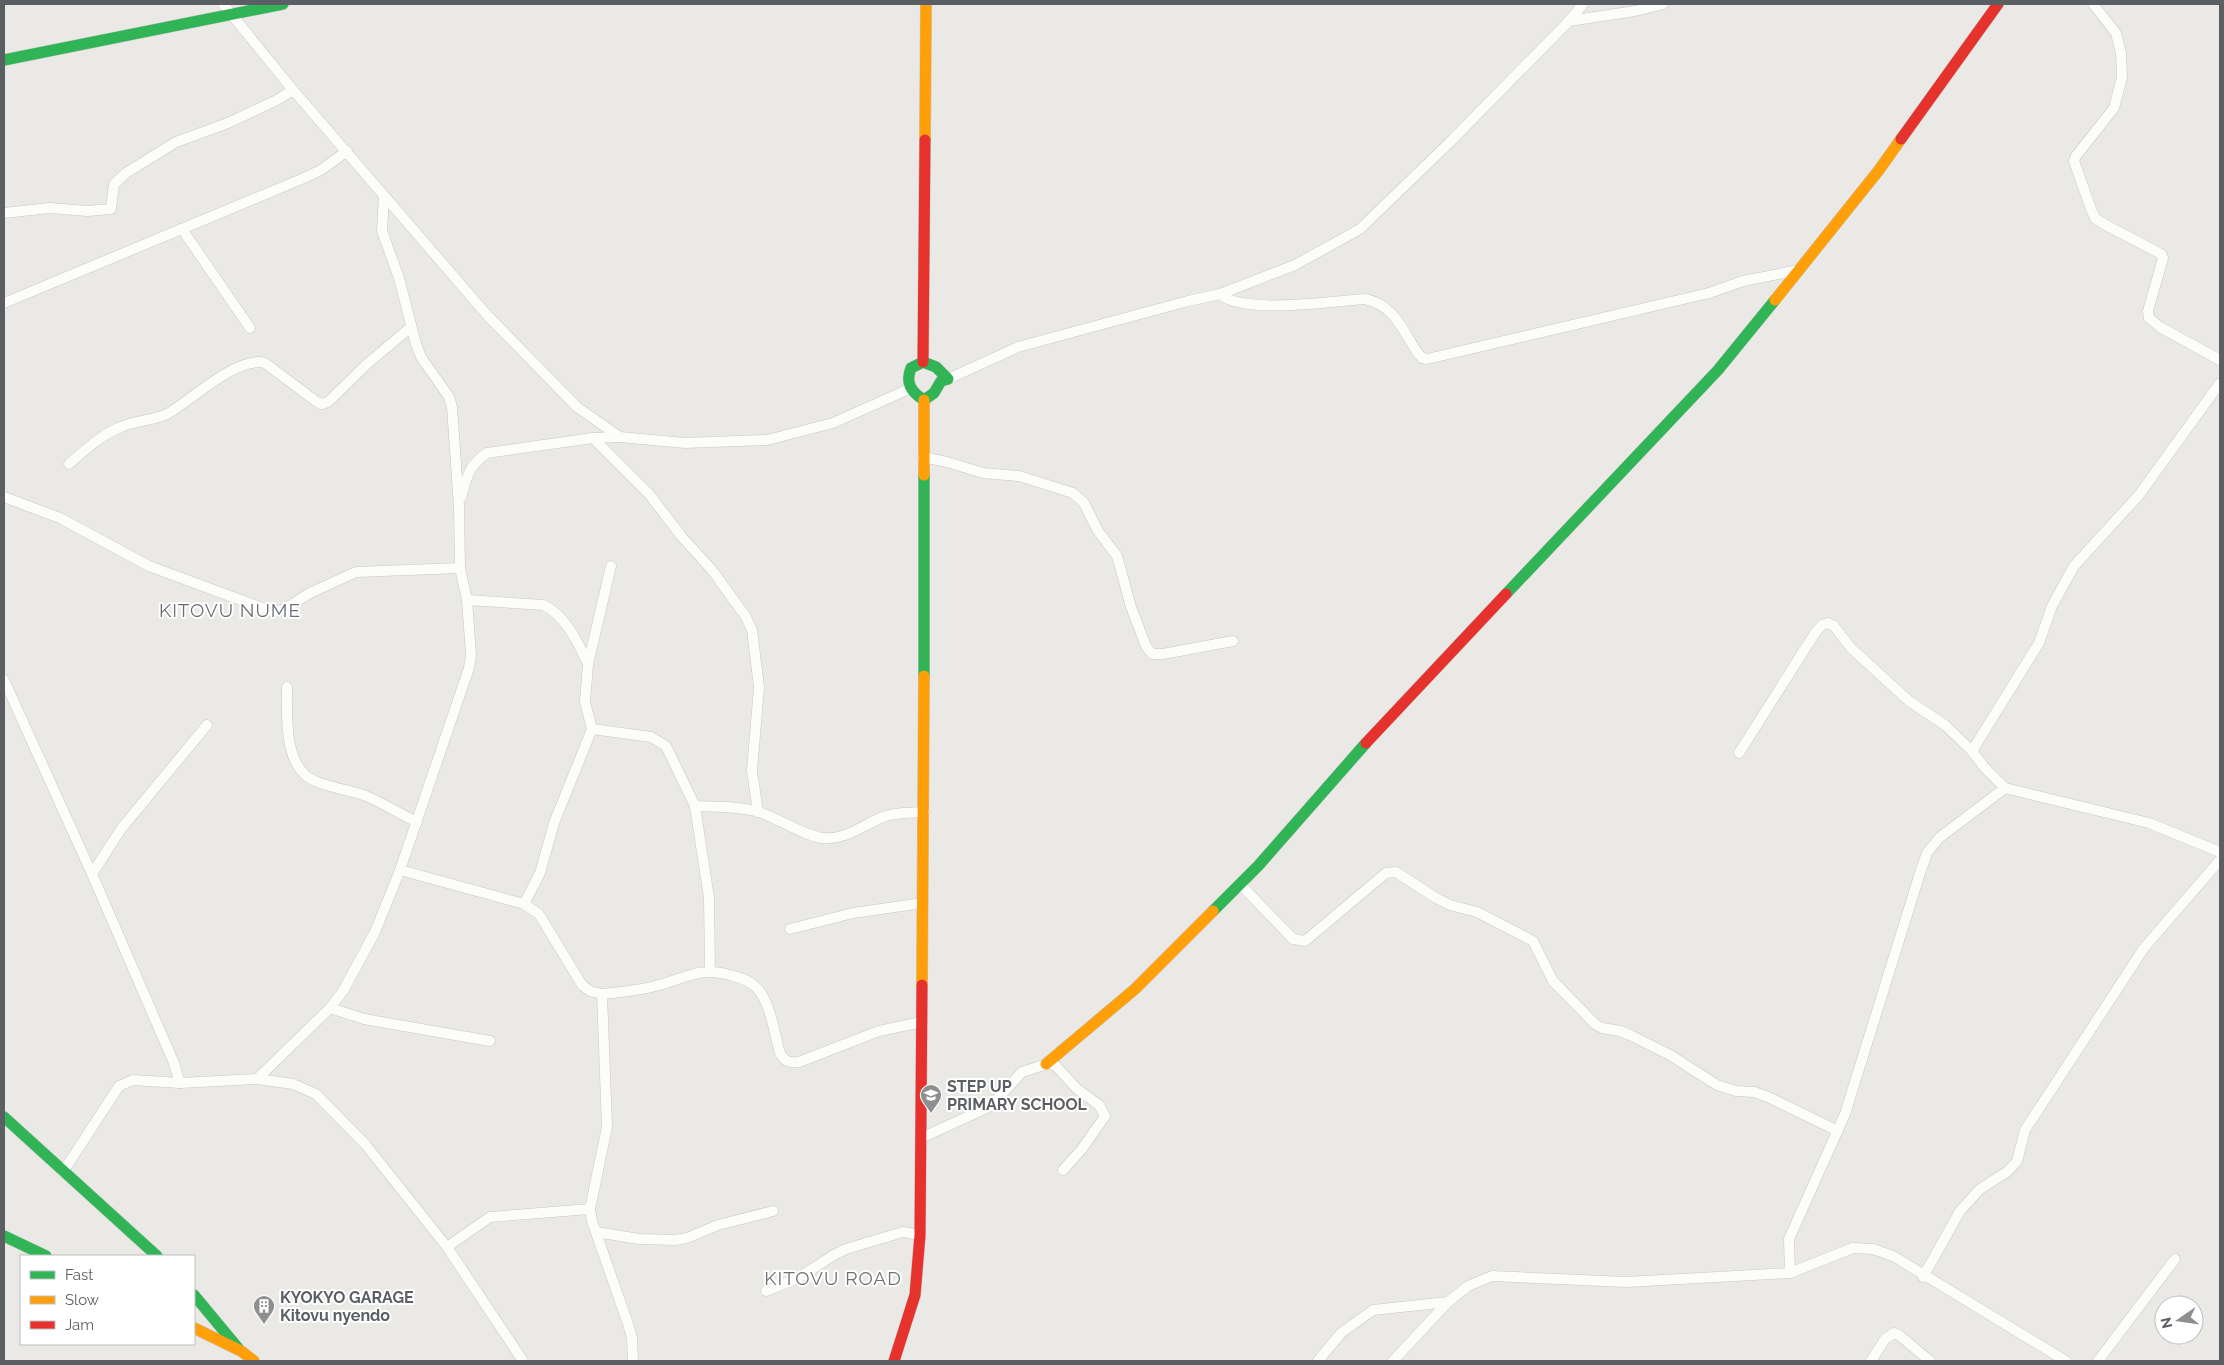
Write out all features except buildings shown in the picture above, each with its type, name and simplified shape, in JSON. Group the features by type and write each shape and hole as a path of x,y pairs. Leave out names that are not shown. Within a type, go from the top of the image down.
{"street":[{"path":"223,4 293,90 487,315 577,407 620,437"},
{"path":"4,60 283,4"},
{"path":"923,362 926,4"},
{"path":"924,400 934,393 941,381 1018,347 1188,300 1220,294 1295,266 1360,229 1450,142 1569,21 1583,4"},
{"path":"1569,21 1635,11 1663,4"},
{"path":"1046,1064 1135,989 1240,884 1290,832 1362,747 1718,370 1879,170 1998,4"},
{"path":"2093,4 2116,33 2121,53 2122,77 2114,108 2076,156 2076,168 2095,218 2141,243 2163,258 2148,311 2149,318 2160,327 2220,360"},
{"path":"4,213 50,208 87,211 111,209 114,184 126,172 176,142 228,123 277,100 293,90"},
{"path":"4,303 312,174 347,151"},
{"path":"257,1079 344,992 374,932 400,870 469,668 471,655 467,600 460,568 459,507 452,407 443,387 422,357 411,327 399,278 382,231 384,196"},
{"path":"182,229 250,328"},
{"path":"1220,294 1234,302 1257,306 1365,299 1377,302 1389,309 1422,358 1427,359 1700,295 1743,281 1799,270"},
{"path":"69,464 92,444 122,427 151,421 169,412 214,380 258,362 265,363 317,402 322,404 328,402 367,364 411,327"},
{"path":"924,400 909,388 907,375 910,368 923,362 936,367 948,379"},
{"path":"1972,751 2039,643 2052,606 2074,566 2139,496 2220,383"},
{"path":"459,507 469,471 477,460 487,453 593,438 620,437 685,443 767,440 833,423 909,388"},
{"path":"894,1361 915,1295 920,1235 924,812 924,400"},
{"path":"593,438 649,494 682,537 712,570 746,617 752,630 759,687 752,771 758,812"},
{"path":"923,457 983,473 1019,476 1073,493 1084,503 1098,531 1117,556 1131,607 1146,646 1152,654 1163,654 1233,641"},
{"path":"4,497 60,518 149,566 273,612 283,610 310,593 356,572 460,568"},
{"path":"524,904 540,873 554,823 592,729 585,702 588,664 611,566"},
{"path":"467,600 543,605 550,608 558,613 580,647 588,664"},
{"path":"1739,753 1815,633 1822,625 1828,623 1834,626 1852,648 1909,700 1945,725 1972,751 1984,767 2005,788 2149,823 2220,852"},
{"path":"4,680 92,874 174,1063 180,1082"},
{"path":"287,687 287,731 292,751 303,773 313,780 366,796 417,822"},
{"path":"92,874 120,829 207,725"},
{"path":"592,729 651,737 666,746 695,806 709,898 710,970"},
{"path":"1790,1273 1789,1239 1838,1131 1928,853 1939,838 2005,788"},
{"path":"695,806 743,809 758,812 821,838 836,838 848,835 884,817 924,812"},
{"path":"1923,1277 1960,1211 1980,1189 2007,1172 2017,1161 2025,1130 2144,948 2220,860"},
{"path":"400,870 524,904 539,914 582,985 590,991 602,994 647,988 694,972 710,970 745,979 757,988 766,1005 780,1053 789,1063 800,1062 817,1056 879,1031 922,1022"},
{"path":"1240,884 1293,939 1300,942 1305,941 1386,873 1396,872 1436,898 1450,905 1477,912 1533,942 1554,982 1595,1024 1602,1028 1630,1035 1670,1055 1717,1085 1736,1091 1754,1092 1768,1096 1838,1131"},
{"path":"790,929 853,913 923,903"},
{"path":"602,994 607,1128 590,1209 632,1338 633,1361"},
{"path":"330,1008 364,1019 490,1041"},
{"path":"921,1138 991,1106 1022,1072 1050,1063 1056,1066 1077,1088 1099,1105 1105,1116 1082,1149 1062,1170"},
{"path":"62,1172 119,1086 133,1080 180,1082 257,1079 293,1084 316,1094 365,1144 446,1247 523,1361"},
{"path":"4,1117 62,1172 156,1255"},
{"path":"446,1247 490,1217 590,1209"},
{"path":"596,1232 639,1239 675,1240 687,1238 718,1225 773,1211"},
{"path":"766,1291 798,1278 846,1249 903,1232 920,1235"},
{"path":"4,1236 44,1255"},
{"path":"1393,1361 1448,1302 1468,1286 1492,1276 1626,1282 1790,1273 1853,1248 1873,1249 1893,1256 1923,1277 2066,1361"},
{"path":"2098,1361 2175,1258"},
{"path":"195,1296 241,1351"},
{"path":"1318,1361 1341,1333 1373,1310 1448,1302"},
{"path":"195,1328 241,1351 254,1361"},
{"path":"1871,1361 1886,1339 1894,1333 1930,1361"}],"traffic: fast":[{"path":"4,60 283,4"},
{"path":"1506,594 1718,370 1775,300"},
{"path":"923,362 936,367 948,379 941,381 934,393 924,400 916,394 909,383 911,368 923,362"},
{"path":"924,475 924,676"},
{"path":"1213,911 1258,866 1366,743"},
{"path":"4,1117 156,1255"},
{"path":"4,1236 44,1255"},
{"path":"195,1296 238,1348"}],"traffic: slow":[{"path":"925,140 926,4"},
{"path":"1775,300 1879,170 1901,139"},
{"path":"924,400 924,475"},
{"path":"922,985 924,676"},
{"path":"1046,1064 1135,989 1213,911"},
{"path":"195,1328 241,1351 254,1361"}],"traffic: jam":[{"path":"1901,139 1998,4"},
{"path":"923,362 925,140"},
{"path":"1366,743 1506,594"},
{"path":"894,1361 915,1295 920,1235 922,985"}],"place":[{"name":"STEP UP PRIMARY SCHOOL","path":"931,1114"},
{"name":"KYOKYO GARAGE Kitovu nyendo","path":"264,1325"}],"district":[{"name":"KITOVU NUME","path":"230,610"},
{"name":"KITOVU ROAD","path":"833,1278"}]}
